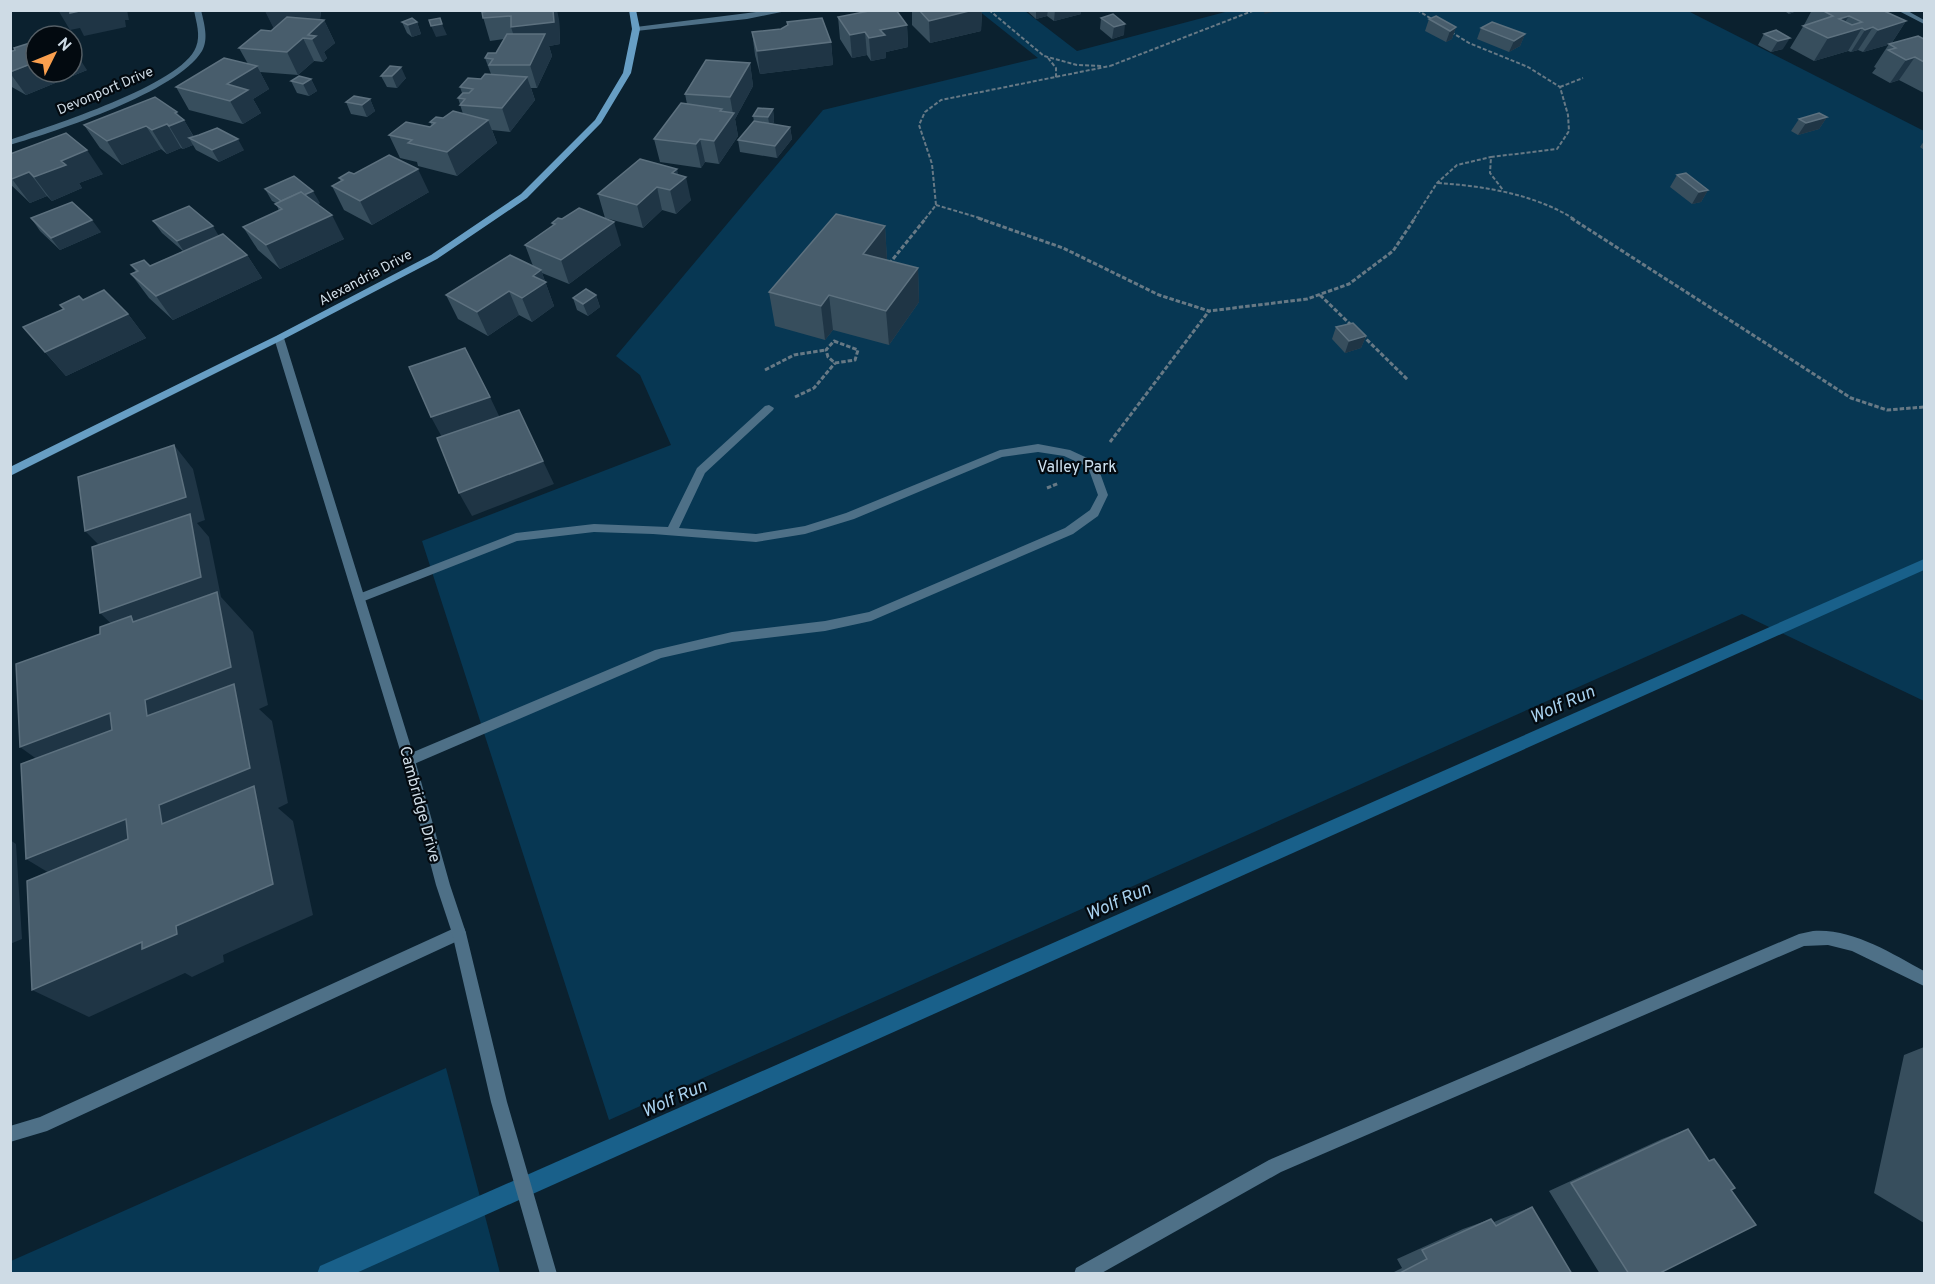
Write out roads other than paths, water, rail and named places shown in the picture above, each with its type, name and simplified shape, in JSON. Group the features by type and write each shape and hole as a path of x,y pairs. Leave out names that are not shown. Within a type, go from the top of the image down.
{"street":[{"name":"Devonport Drive","path":"10,144 142,92 167,78 187,63 199,50 202,32 197,10"},
{"name":"Alexandria Drive","path":"10,472 279,338 434,257 524,196 598,121 627,73 636,29 632,10"},
{"path":"636,29 747,17 788,10"},
{"path":"1900,10 1924,22"},
{"name":"Cambridge Drive","path":"279,338 360,598 459,933 499,1102 549,1274"},
{"path":"671,532 701,471 769,408"},
{"path":"360,598 516,537 594,528 756,538 805,530 850,516 1000,454 1038,448 1066,453 1092,465 1103,495 1094,513 1058,536 871,616 825,626 732,637 659,653 409,760"},
{"path":"10,1134 41,1125 459,933"},
{"path":"1082,1274 1275,1167 1804,939 1826,937 1844,941 1894,962 1924,979"}],"waterway":[{"name":"Wolf Run","path":"328,1274 1924,564"}],"park label":[{"name":"Valley Park","path":"1077,466"}]}
